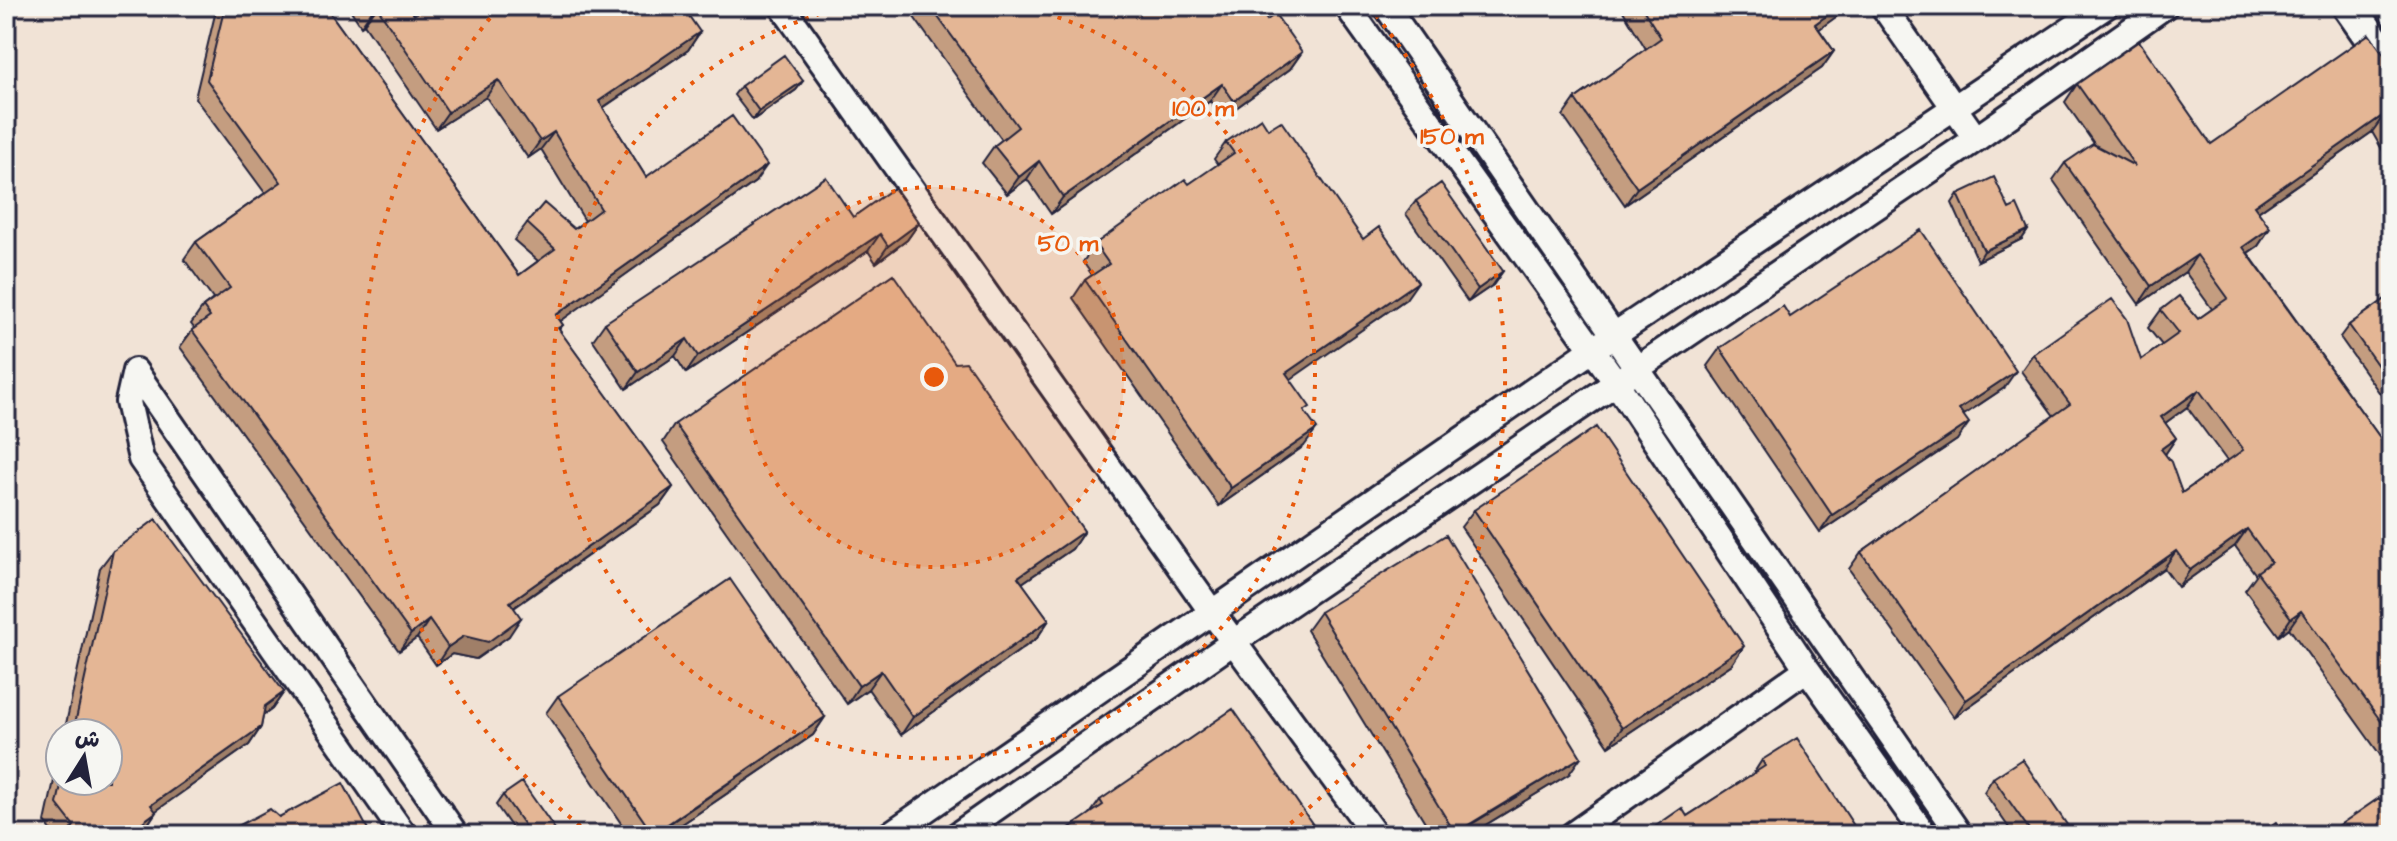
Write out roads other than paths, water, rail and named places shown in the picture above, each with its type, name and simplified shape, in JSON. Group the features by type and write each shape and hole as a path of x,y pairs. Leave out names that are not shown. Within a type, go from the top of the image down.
{"main road":[{"path":"2349,6 2391,66"}],"street":[{"path":"782,6 1211,611 1375,835"},
{"path":"1347,6 1615,381 1807,669 1925,835"},
{"path":"1386,6 1960,835"},
{"path":"1883,6 1976,139"},
{"path":"889,835 1592,350 1952,106 2106,6"},
{"path":"957,835 1235,641 1489,472 1615,381 1976,139 2165,6"},
{"path":"404,835 141,459 128,402 135,371 456,835"},
{"path":"1454,448 1489,472"},
{"path":"1572,835 1807,669"},
{"path":"335,736 369,710"}]}
